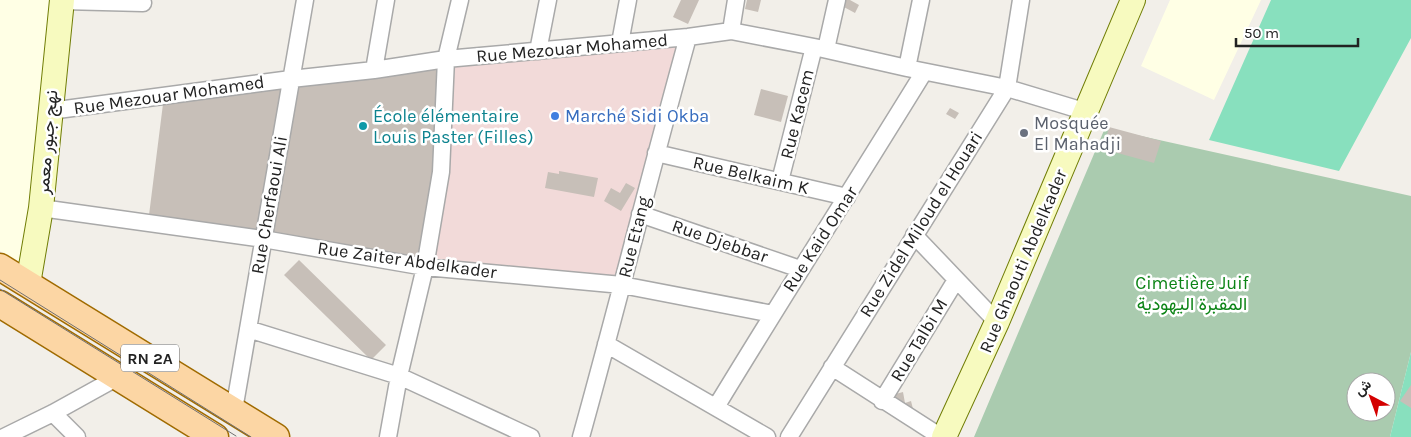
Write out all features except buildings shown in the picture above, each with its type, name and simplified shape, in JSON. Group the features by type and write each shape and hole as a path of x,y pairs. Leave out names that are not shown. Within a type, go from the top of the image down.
{"main road":[{"name":"Rue Ghaouti Abdelkader","path":"942,437 997,322 1133,0"},
{"name":"نهج جبور معمر","path":"28,284 41,208 62,1"},
{"name":"RN 2A","path":"0,267 276,437"},
{"name":"RN 2A","path":"3,310 118,377 215,437"}],"street":[{"name":"Rue Cherfaoui Ali","path":"234,410 305,0"},
{"path":"374,70 386,0"},
{"path":"388,437 399,376 425,267 441,172 446,59 460,0"},
{"path":"538,51 548,0"},
{"path":"620,43 628,0"},
{"path":"731,32 736,0"},
{"name":"Rue Kacem","path":"780,181 836,0"},
{"path":"907,68 921,0"},
{"name":"Rue Zidel Miloud el Houari","path":"789,437 1007,88 1021,0"},
{"path":"62,1 143,3"},
{"name":"Rue Mezouar Mohamed","path":"50,111 374,70 446,59 731,32 820,48 924,72 1007,88 1087,112"},
{"name":"Rue Etang","path":"581,437 688,37"},
{"name":"Rue Kaid Omar","path":"716,408 800,269 924,72"},
{"name":"Rue Belkaim K","path":"656,153 847,197"},
{"name":"Rue Zaiter Abdelkader","path":"41,208 263,238 425,267 622,285 773,314"},
{"name":"Rue Djebbar","path":"640,214 800,269"},
{"path":"914,235 997,322"},
{"name":"Rue Talbi M","path":"882,401 956,280"},
{"path":"3,310 28,284"},
{"path":"248,329 399,376 531,437"},
{"path":"606,344 767,437"},
{"path":"832,367 882,401 942,437"},
{"path":"4,437 25,432 53,413 118,377"},
{"path":"53,413 77,437"}],"shaded area":[{"path":"0,0 50,0 26,259 22,264 0,251"},
{"path":"1170,0 1261,0 1214,100 1141,66"},
{"name":"Marché Sidi Okba","path":"688,37 622,285 425,267 446,59"}],"green space":[{"path":"1271,0 1411,0 1411,38 1339,171 1209,140"},
{"name":"Cimetière Juif المقبرة اليهودية","path":"1105,128 1411,196 1411,352 1396,413 1396,372 1346,372 1346,422 1394,422 1390,437 974,437"},
{"path":"1411,352 1411,437 1390,437 1394,422 1396,422 1396,413"}],"tram line":[{"path":"0,280 251,437"},
{"path":"0,289 236,436"}],"place":[{"name":"Marché Sidi Okba","path":"555,116"},
{"name":"École élémentaire Louis Paster (Filles)","path":"363,126"},
{"name":"Mosquée El Mahadji","path":"1024,133"}]}
